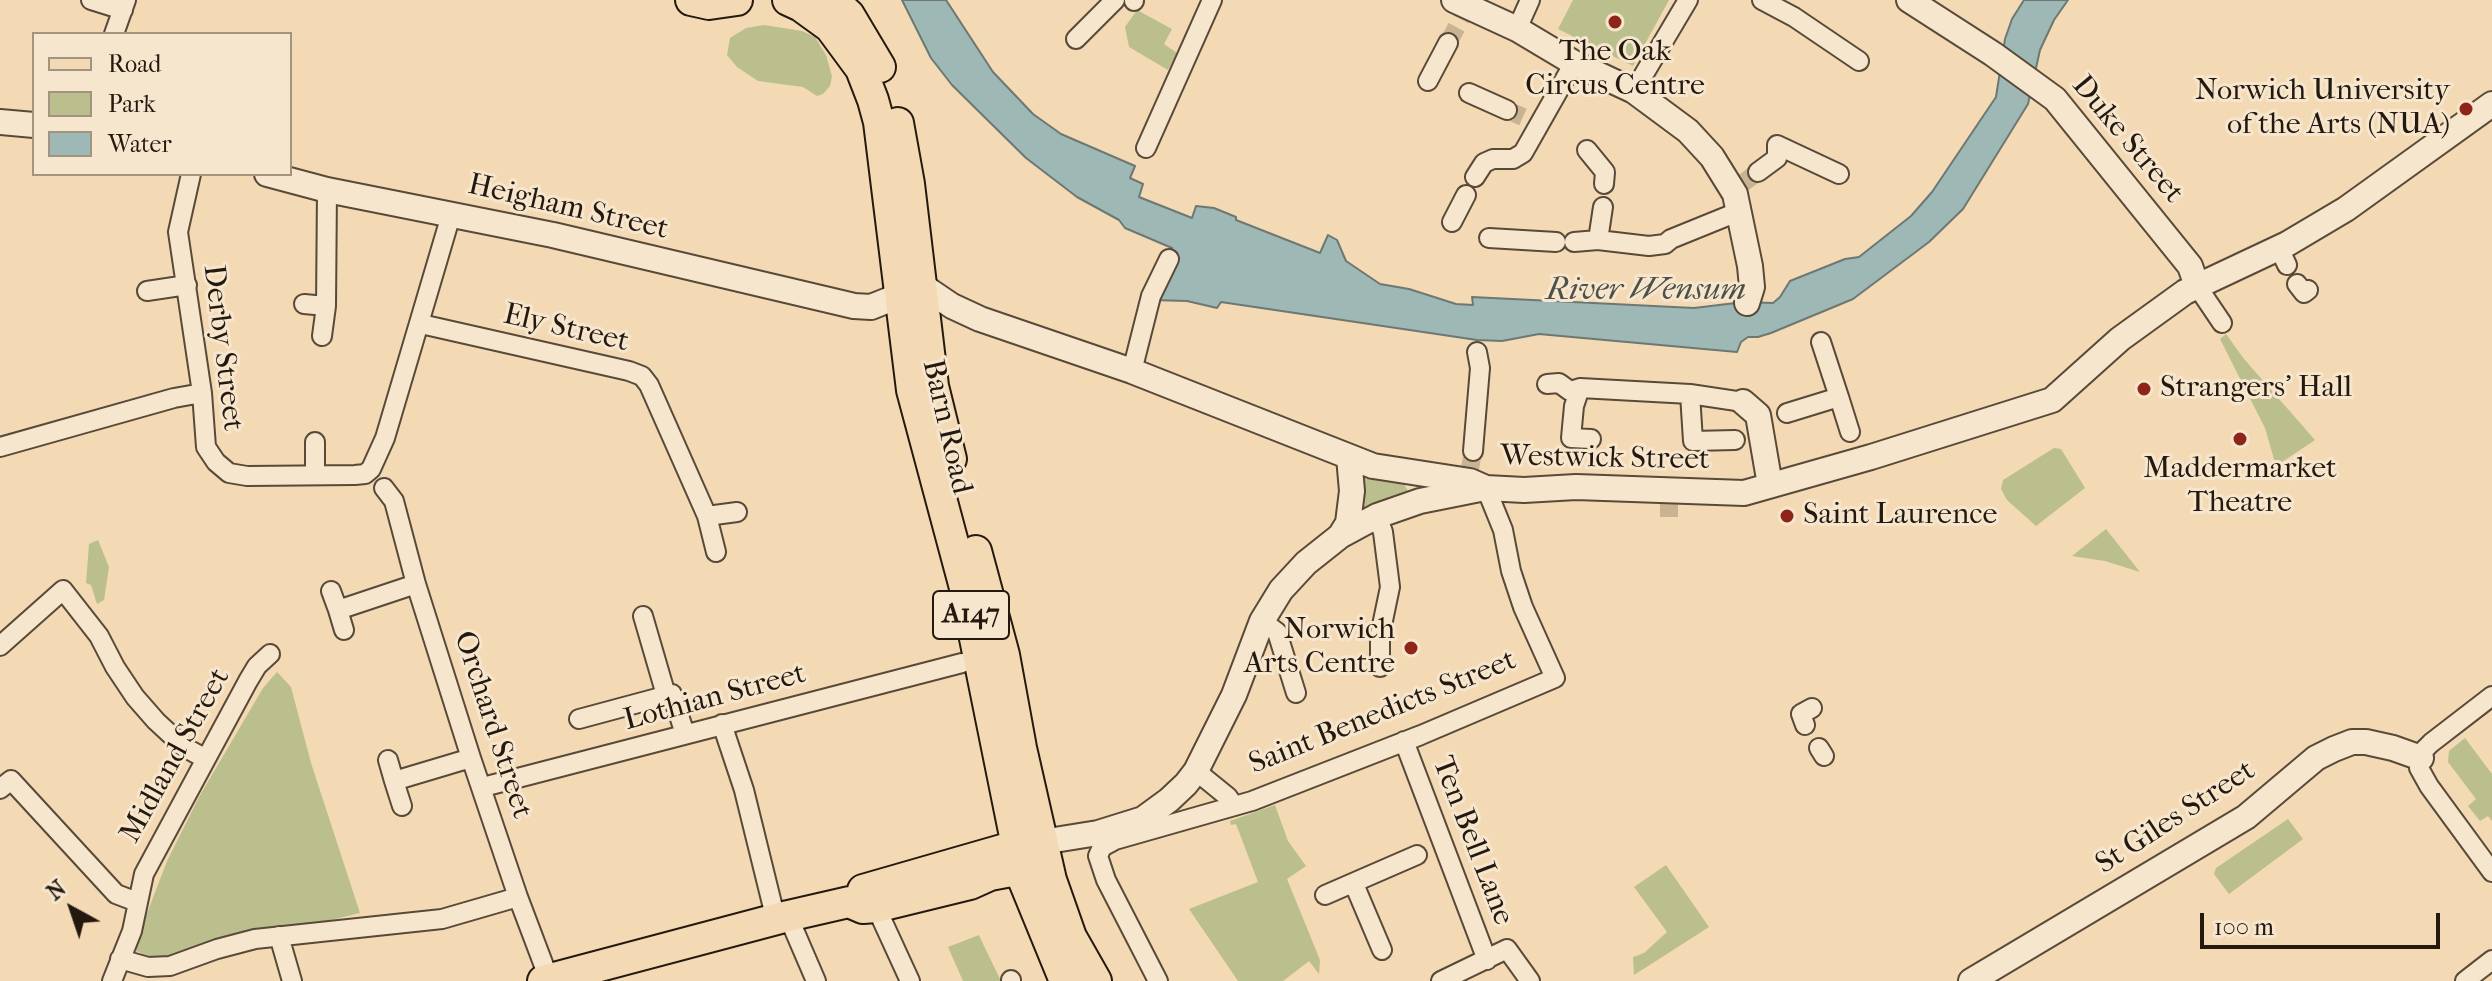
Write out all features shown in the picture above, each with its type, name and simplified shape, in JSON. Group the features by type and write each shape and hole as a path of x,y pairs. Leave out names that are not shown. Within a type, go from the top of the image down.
{"main road":[{"path":"691,0 709,4 737,0"},
{"name":"Barn Road","path":"788,0 830,27 861,69 873,100 910,288"},
{"name":"Barn Road","path":"833,0 849,15 861,33 883,72 894,100 909,184 910,288 914,334 912,390 1032,855"},
{"path":"546,980 611,972 782,918 970,884 1032,855"},
{"path":"863,904 856,892 868,887 1032,855"},
{"name":"A147","path":"1032,855 1065,981"},
{"name":"A147","path":"1032,855 1096,981"},
{"name":"A147","path":"970,884 997,884 1018,902 1065,981"}],"street":[{"path":"91,0 125,5 115,32"},
{"path":"1076,39 1115,0"},
{"path":"1146,148 1212,0"},
{"path":"1517,29 1530,0"},
{"path":"1634,91 1688,0"},
{"path":"1762,0 1794,17 1859,61"},
{"name":"Duke Street","path":"1909,0 2033,82 2069,114 2205,282"},
{"path":"1462,7 1517,29 1574,63 1634,91 1688,131 1744,190 1752,287 1747,303"},
{"path":"1428,81 1448,43"},
{"path":"1475,177 1484,163 1493,159 1513,159 1523,153 1523,118 1574,63"},
{"path":"1469,93 1523,118"},
{"path":"2222,323 2205,282 2283,257 2492,104"},
{"path":"0,122 32,125"},
{"path":"1489,238 1565,242 1598,240 1649,246 1665,244 1744,190 1777,158 1777,145 1839,174"},
{"path":"1587,150 1605,172 1604,184"},
{"name":"Derby Street","path":"191,176 178,232 202,393 206,447 216,462 229,473 247,476 365,474 371,469 385,438 421,324"},
{"name":"Heigham Street","path":"274,176 327,190 553,235 854,306 871,307 910,288"},
{"path":"322,336 326,306 327,190"},
{"path":"1452,222 1466,195"},
{"path":"1598,240 1603,207"},
{"path":"421,324 451,215"},
{"path":"1132,371 1151,296 1169,259"},
{"name":"Westwick Street","path":"910,288 980,319 1132,371 1373,466 1473,472 1524,490 1576,487 1720,494 1744,493 2052,409 2148,318 2205,282"},
{"path":"147,291 187,285"},
{"path":"304,304 326,306"},
{"name":"Heigham Street","path":"854,306 914,334"},
{"name":"Westwick Street","path":"914,334 955,317 980,319"},
{"name":"Ely Street","path":"421,324 642,376 649,385 707,516 716,552"},
{"path":"1821,342 1850,432"},
{"path":"1032,855 1143,819 1169,800 1196,771 1234,695 1262,621 1281,590 1297,572 1340,536 1377,516 1420,501 1473,472 1480,368 1477,352"},
{"path":"1547,384 1559,383 1570,391 1580,388 1690,394 1756,411 1770,485"},
{"path":"1580,388 1574,406 1571,438 1591,439"},
{"path":"0,447 174,398 202,393"},
{"path":"1690,394 1693,441 1735,440"},
{"path":"1787,413 1839,397"},
{"path":"315,442 315,475"},
{"path":"1340,536 1348,523 1352,491 1349,457"},
{"name":"Saint Benedicts Street","path":"1158,981 1106,880 1098,856 1102,847 1115,840 1234,806 1404,741 1555,678 1523,607 1511,571 1503,530 1473,472"},
{"name":"Orchard Street","path":"384,488 394,501 416,584 471,758 546,980"},
{"path":"707,516 737,512"},
{"path":"1377,516 1383,532 1390,587 1380,635 1380,667"},
{"path":"338,610 416,584"},
{"path":"0,646 63,590 99,636 135,697 184,747 206,759"},
{"path":"331,591 344,630"},
{"path":"643,616 666,695"},
{"path":"1262,621 1277,632 1296,693"},
{"name":"Midland Street","path":"112,981 132,931 144,874 257,666 270,654"},
{"name":"Lothian Street","path":"483,787 962,663"},
{"path":"579,719 672,694 685,734"},
{"path":"2492,696 2431,743 2421,758 2421,775 2492,872"},
{"path":"722,724 782,918 816,981"},
{"name":"Ten Bell Lane","path":"1404,741 1431,850 1487,960"},
{"name":"St Giles Street","path":"1971,981 2246,817 2316,758 2334,749 2352,742 2366,742 2421,758"},
{"path":"394,781 471,758"},
{"path":"388,760 402,806"},
{"name":"Saint Benedicts Street","path":"1196,771 1228,797 1234,806"},
{"path":"0,789 11,780 116,894 137,902"},
{"path":"1325,895 1431,850"},
{"path":"1354,884 1382,950"},
{"path":"120,959 148,967 170,966 217,949 279,936 442,919 518,897"},
{"path":"863,904 910,981"},
{"path":"279,936 292,981"},
{"path":"1441,981 1507,949 1530,981"},
{"path":"2465,981 2492,960"}],"green space":[{"path":"1573,0 1669,0 1633,66 1558,29"},
{"path":"1137,10 1172,29 1164,44 1177,53 1168,70 1129,47 1125,27"},
{"path":"764,25 802,31 815,37 826,55 832,76 830,86 823,94 817,96 803,87 758,81 737,67 727,55 730,38 746,28"},
{"path":"2226,334 2315,440 2276,466 2265,428 2220,339"},
{"path":"2054,448 2061,449 2085,488 2036,526 2007,500 2001,489 2003,480"},
{"path":"1366,471 1400,477 1409,493 1357,517"},
{"path":"2106,529 2140,572 2105,561 2072,556"},
{"path":"98,540 109,567 104,600 97,604 91,585 86,583 89,544"},
{"path":"277,672 291,687 311,763 360,913 162,961 133,950 167,861 199,797 263,688"},
{"path":"2465,738 2492,774 2492,821 2488,816 2480,821 2468,806 2476,799 2448,762 2449,751"},
{"path":"1275,805 1288,841 1306,866 1287,879 1320,960 1319,974 1309,961 1283,981 1238,981 1189,909 1258,882 1236,824 1231,825 1230,821"},
{"path":"2288,819 2303,839 2229,894 2214,874 2216,868"},
{"path":"1666,865 1709,927 1634,975 1633,957 1644,953 1667,932 1634,887"},
{"path":"979,935 1001,981 963,981 948,947"}],"water":[{"path":"902,0 946,0 993,72 1033,114 1061,134 1135,166 1130,178 1143,184 1139,197 1192,218 1196,206 1214,208 1236,217 1236,220 1320,253 1328,235 1337,240 1346,261 1380,284 1409,289 1456,304 1473,305 1472,297 1694,308 1744,302 1773,303 1790,281 1845,259 1859,257 1911,216 1932,192 1996,97 2005,39 2012,19 2024,0 2068,0 2054,20 2040,50 2028,104 1963,209 1929,242 1853,299 1771,333 1748,337 1741,342 1737,352 1539,334 1502,341 1477,340 1221,302 1217,308 1187,301 1151,300 1172,248 1125,228 1119,220 1077,197 1026,158 952,85 931,58"}],"tunnel":[{"path":"1448,43 1463,15"},
{"path":"1507,110 1523,117"},
{"path":"1743,183 1758,172"},
{"path":"1470,469 1473,451"},
{"path":"1669,504 1669,517"}],"place":[{"name":"The Oak Circus Centre","path":"1615,22"},
{"name":"Norwich University of the Arts (NUA)","path":"2466,109"},
{"name":"Strangers' Hall","path":"2144,389"},
{"name":"Maddermarket Theatre","path":"2240,439"},
{"name":"Saint Laurence","path":"1787,516"},
{"name":"Norwich Arts Centre","path":"1411,648"}],"water label":[{"name":"River Wensum","path":"1646,291"}]}
